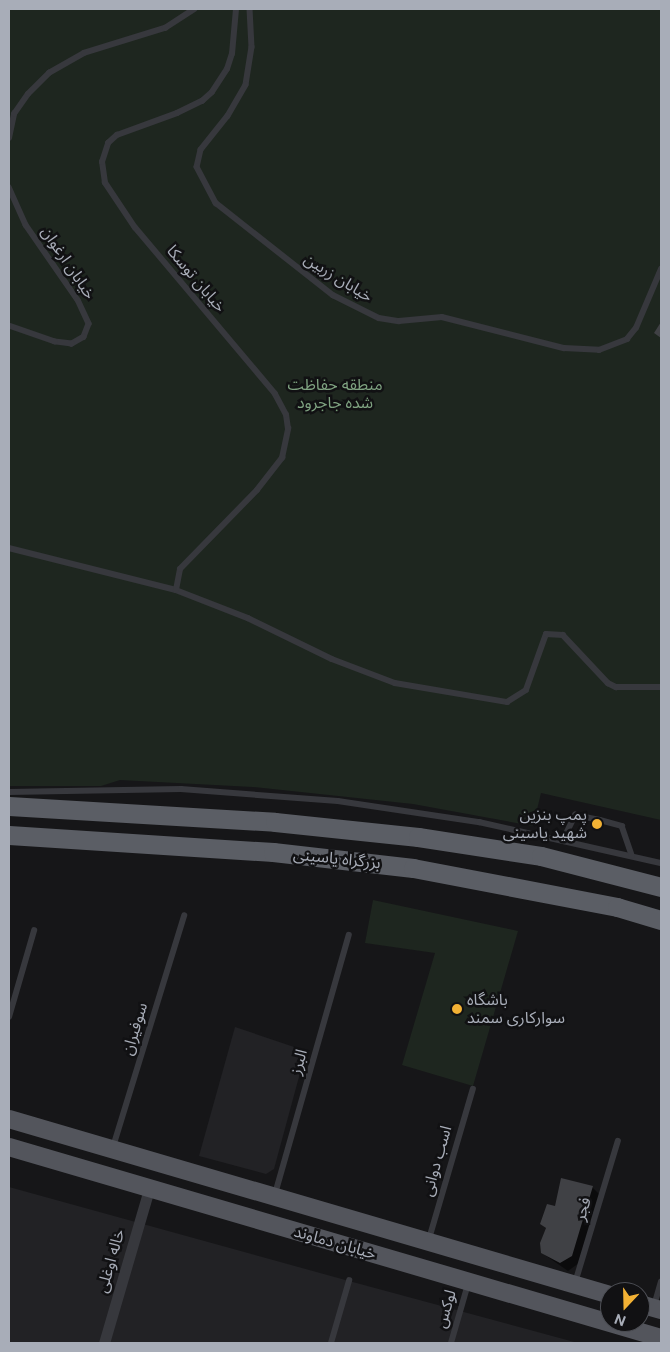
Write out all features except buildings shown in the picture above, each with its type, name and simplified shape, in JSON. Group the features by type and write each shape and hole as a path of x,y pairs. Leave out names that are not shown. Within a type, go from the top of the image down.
{"highway":[{"name":"بزرگراه یاسینی","path":"9,806 275,822 418,837 541,856 661,887"},
{"name":"بزرگراه یاسینی","path":"9,835 273,852 413,868 617,907 661,920"}],"main road":[{"name":"خیابان دماوند","path":"9,1119 600,1292"},
{"name":"خیابان دماوند","path":"9,1147 468,1282 637,1337 661,1338"}],"street":[{"name":"خاله اوغلی","path":"104,1343 149,1189"}],"lane":[{"path":"9,138 14,114 28,94 49,74 84,53 165,28 194,9"},
{"name":"خیابان توسکا","path":"176,590 180,569 257,490 282,458 288,441 287,422 275,394 135,228 105,183 102,162 108,143 117,135 177,114 202,101 212,92 227,70 232,54 236,9"},
{"name":"خیابان زربین","path":"250,9 252,46 246,85 228,116 202,150 197,167 208,193 223,210 332,295 379,318 398,321 442,317 564,348 599,350 627,339 636,328 661,269"},
{"name":"خیابان ارغوان","path":"9,187 26,226 78,300 89,324 84,337 72,344 55,342 9,326"},
{"path":"9,548 176,590 248,618 332,659 403,684 506,702 526,690 546,634 564,635 608,682 616,688 661,686"},
{"path":"9,792 118,788 290,796 411,809 563,840 661,863"},
{"path":"563,840 575,815 600,820 622,826 632,855"},
{"name":"سوفیران","path":"113,1149 184,916"},
{"path":"9,1017 34,931"},
{"name":"البرز","path":"274,1196 350,935"},
{"name":"اسب دوانی","path":"428,1241 473,1089"},
{"name":"فجر","path":"574,1285 618,1141"},
{"path":"331,1343 349,1281"},
{"name":"لوکس","path":"451,1343 468,1282"},
{"path":"652,1307 661,1282"}],"shaded area":[{"path":"235,1027 306,1051 274,1169 266,1174 199,1156"},
{"path":"9,1187 349,1281 578,1343 9,1343"}],"green space":[{"name":"منطقه حفاظت شده جاجرود","path":"9,9 661,9 661,820 541,793 533,826 413,804 253,787 120,780 101,786 9,786"},
{"name":"باشگاه سوارکاری سمند","path":"373,900 518,931 473,1086 402,1065 435,953 365,943"}],"place":[{"name":"پمپ بنزین شهید یاسینی","path":"597,824"},
{"name":"باشگاه سوارکاری سمند","path":"457,1009"}]}
